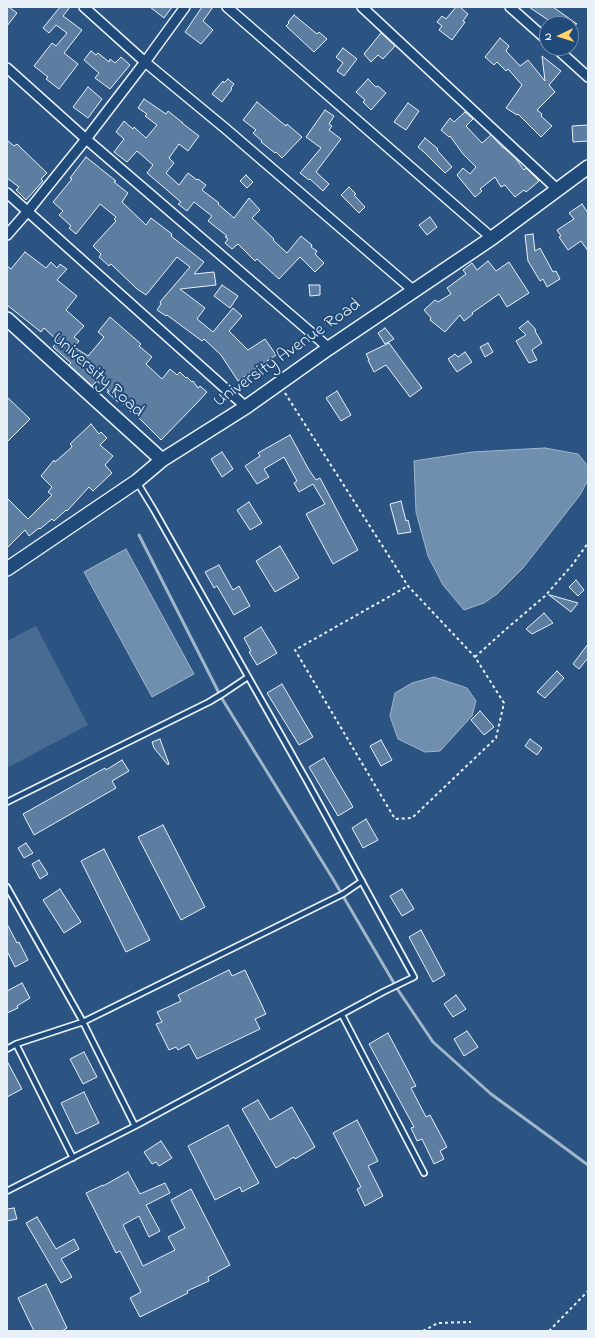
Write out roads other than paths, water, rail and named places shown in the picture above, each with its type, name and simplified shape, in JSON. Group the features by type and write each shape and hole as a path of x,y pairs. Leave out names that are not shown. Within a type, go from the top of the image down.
{"main road":[{"name":"University Avenue Road","path":"7,569 136,481 162,460 246,407 413,290 492,238 588,167"},
{"name":"University Road","path":"7,319 162,460"}],"street":[{"path":"84,7 145,62 226,129 413,290"},
{"path":"7,235 28,212 86,140 185,7"},
{"path":"227,7 492,238"},
{"path":"362,7 557,189"},
{"path":"510,7 539,33"},
{"path":"565,56 588,77"},
{"path":"7,68 86,140 329,348"},
{"path":"7,193 246,407"}],"lane":[{"path":"7,1191 135,1126 383,992 414,977 362,880 154,510 136,481"},
{"path":"7,802 209,702 248,677"},
{"path":"7,1049 16,1044 83,1022 343,894 362,880"},
{"path":"7,886 83,1022 135,1126"},
{"path":"342,1015 424,1172"},
{"path":"16,1044 73,1158"}],"waterway":[{"path":"139,535 221,697 333,879 398,990 433,1042 491,1094 588,1165"}]}
